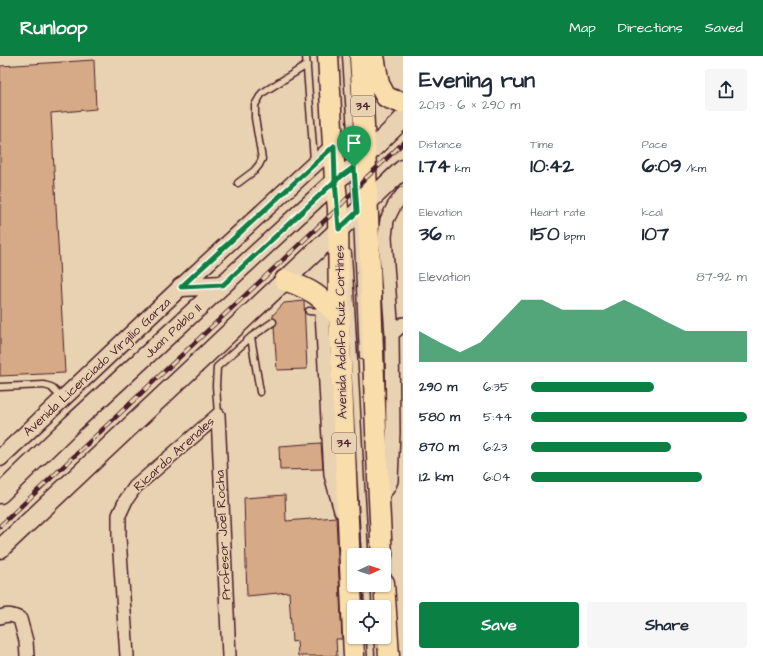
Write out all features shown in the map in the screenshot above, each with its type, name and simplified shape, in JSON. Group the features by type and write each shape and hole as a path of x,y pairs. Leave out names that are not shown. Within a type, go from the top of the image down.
{"main road":[{"name":"Avenida Adolfo Ruíz Cortines","path":"328,56 334,146 348,171 350,222 324,310 348,534 354,656"},
{"name":"Avenida Adolfo Ruíz Cortines","path":"360,56 348,171 350,222 378,495 382,548"},
{"path":"374,56 379,84 386,97 403,102"},
{"name":"Juan Pablo II","path":"0,494 72,424 403,119"},
{"path":"0,549 285,280 350,222 403,169"},
{"path":"285,280 314,292 324,310"},
{"path":"181,287 223,285"},
{"path":"0,476 72,424"},
{"path":"384,592 388,656"}],"street":[{"name":"Avenida Licenciado Virgilio Garza","path":"0,458 181,287 334,146"},
{"path":"378,495 388,488 391,481 393,432 392,334 385,237 386,220 403,194"},
{"path":"392,334 403,324"},
{"name":"Ricardo Arenales","path":"127,656 119,538 119,515 126,500 135,487 218,415"},
{"name":"Profesor Joel Rocha","path":"218,415 229,656"},
{"path":"0,617 5,615 14,615 20,619 26,641 26,656"}],"lane":[{"path":"306,56 315,164"},
{"path":"346,56 348,171"},
{"path":"238,183 254,171 262,159 255,118 255,105 262,93 307,65"},
{"path":"350,222 364,362"},
{"path":"350,222 365,548"},
{"path":"218,415 216,379 218,367 251,337 273,322"},
{"path":"251,337 260,392"},
{"path":"0,387 44,385 50,387 63,398"},
{"path":"370,644 371,656"}],"building":[{"path":"94,60 96,109 51,113 65,373 0,376 0,66"},
{"path":"304,301 307,369 277,370 274,327 277,322 276,319 273,318 273,315 284,303"},
{"path":"321,443 323,469 280,470 279,446"},
{"path":"285,495 286,521 336,517 342,639 336,639 337,656 298,656 297,641 292,642 289,592 247,596 244,498"}],"railway":[{"path":"0,526 338,208 367,177 403,143"}],"route":[{"path":"354,167 335,181 223,285 181,287 334,146 335,181 339,229 357,212 354,167"}]}
